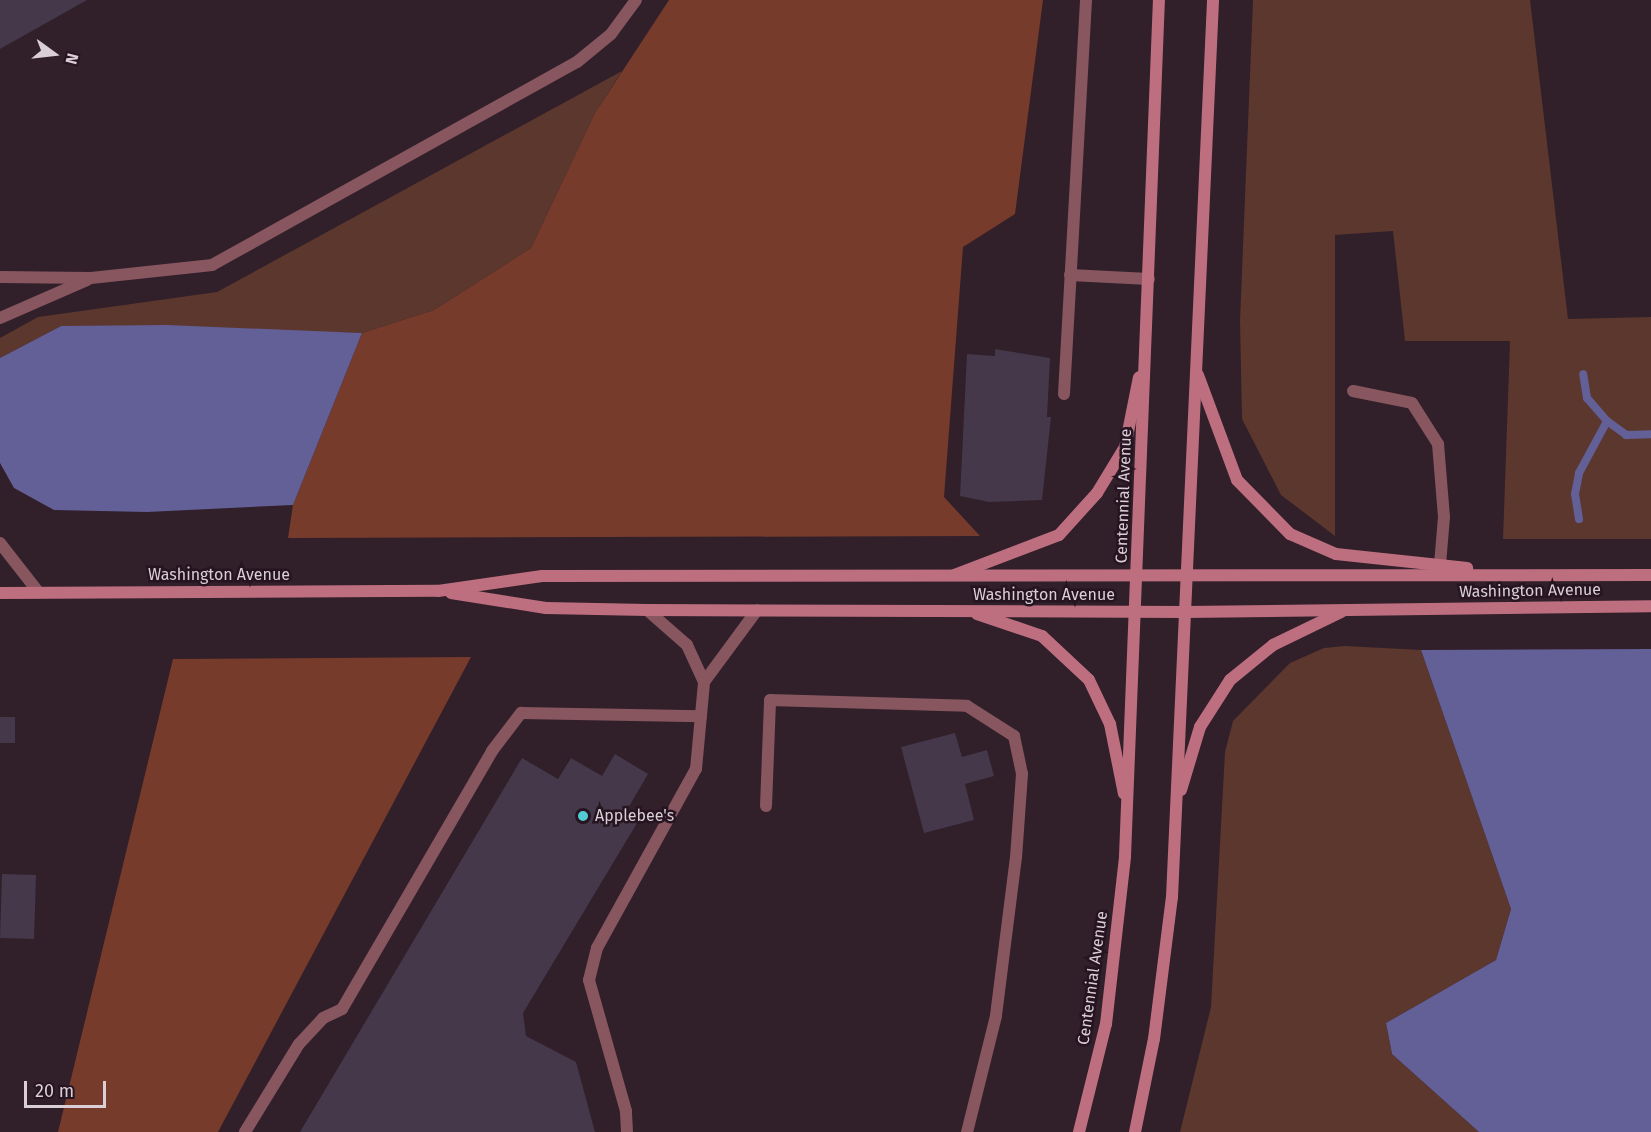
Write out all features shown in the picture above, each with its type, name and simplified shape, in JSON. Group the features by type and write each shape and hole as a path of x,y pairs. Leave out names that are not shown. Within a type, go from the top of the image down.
{"main road":[{"name":"Centennial Avenue","path":"1079,1132 1106,1024 1127,813 1138,612 1137,579 1159,0"},
{"path":"1135,1132 1154,1039 1176,808 1214,0"},
{"path":"945,578 1059,535 1097,493 1125,447 1147,334"},
{"path":"1196,369 1237,480 1290,534 1336,554 1518,574"},
{"name":"Washington Avenue","path":"0,593 438,591 542,576 1186,579 1518,574 1651,575"},
{"name":"Washington Avenue","path":"438,591 546,608 647,610 1185,612 1651,606"},
{"path":"1176,808 1200,727 1230,680 1272,645 1346,610"},
{"path":"967,611 1041,636 1089,680 1110,724 1127,813"}],"lane":[{"path":"0,277 91,278 195,270 231,256 578,62 611,34 636,0"},
{"path":"1064,394 1086,0"},
{"path":"1071,275 1149,279"},
{"path":"0,318 91,278"},
{"path":"1353,391 1412,404 1438,444 1444,517 1440,565"},
{"path":"0,543 39,593"},
{"path":"627,1132 626,1111 589,980 597,948 696,769 704,682 687,645 647,610"},
{"path":"704,682 757,610"},
{"path":"766,806 770,700 967,706 1014,736 1022,774 1015,868 996,1016 967,1132"},
{"path":"245,1132 299,1044 323,1018 342,1009 492,751 521,713 701,716"}],"shaded area":[{"path":"669,0 1043,0 1015,214 963,247 944,497 980,536 288,538 293,505 362,333 434,310 531,248 595,113"},
{"path":"1253,0 1530,0 1568,319 1651,317 1651,539 1503,539 1510,341 1405,341 1393,231 1335,235 1335,536 1281,495 1242,419 1240,321"},
{"path":"622,71 595,113 531,248 434,310 362,333 61,326 0,358 0,338 38,317 217,292"},
{"path":"167,325 362,333 293,505 147,512 54,510 14,488 0,463 0,358 61,326"},
{"path":"1345,646 1421,650 1511,909 1496,960 1386,1023 1392,1054 1479,1132 1180,1132 1211,1007 1225,752 1233,721 1290,663 1324,648"},
{"path":"1651,649 1651,1132 1479,1132 1392,1054 1386,1023 1496,960 1511,909 1421,650"},
{"path":"471,657 218,1132 58,1132 173,659"}],"building":[{"path":"0,0 87,0 0,49"},
{"path":"995,349 1050,358 1047,417 1051,417 1042,500 989,502 960,496 967,354 995,356"},
{"path":"0,717 15,717 15,743 0,743"},
{"path":"955,733 962,757 987,750 994,776 965,784 974,820 924,833 901,747"},
{"path":"615,754 648,774 624,815 637,823 523,1013 526,1036 576,1062 595,1132 300,1132 522,758 558,779 571,758 602,776"},
{"path":"2,874 36,875 34,939 0,938"}],"waterway":[{"path":"1579,519 1575,494 1579,473 1607,421 1587,398 1583,374"},
{"path":"1607,421 1626,435 1651,434"}],"place":[{"name":"Applebee's","path":"583,816"}]}
